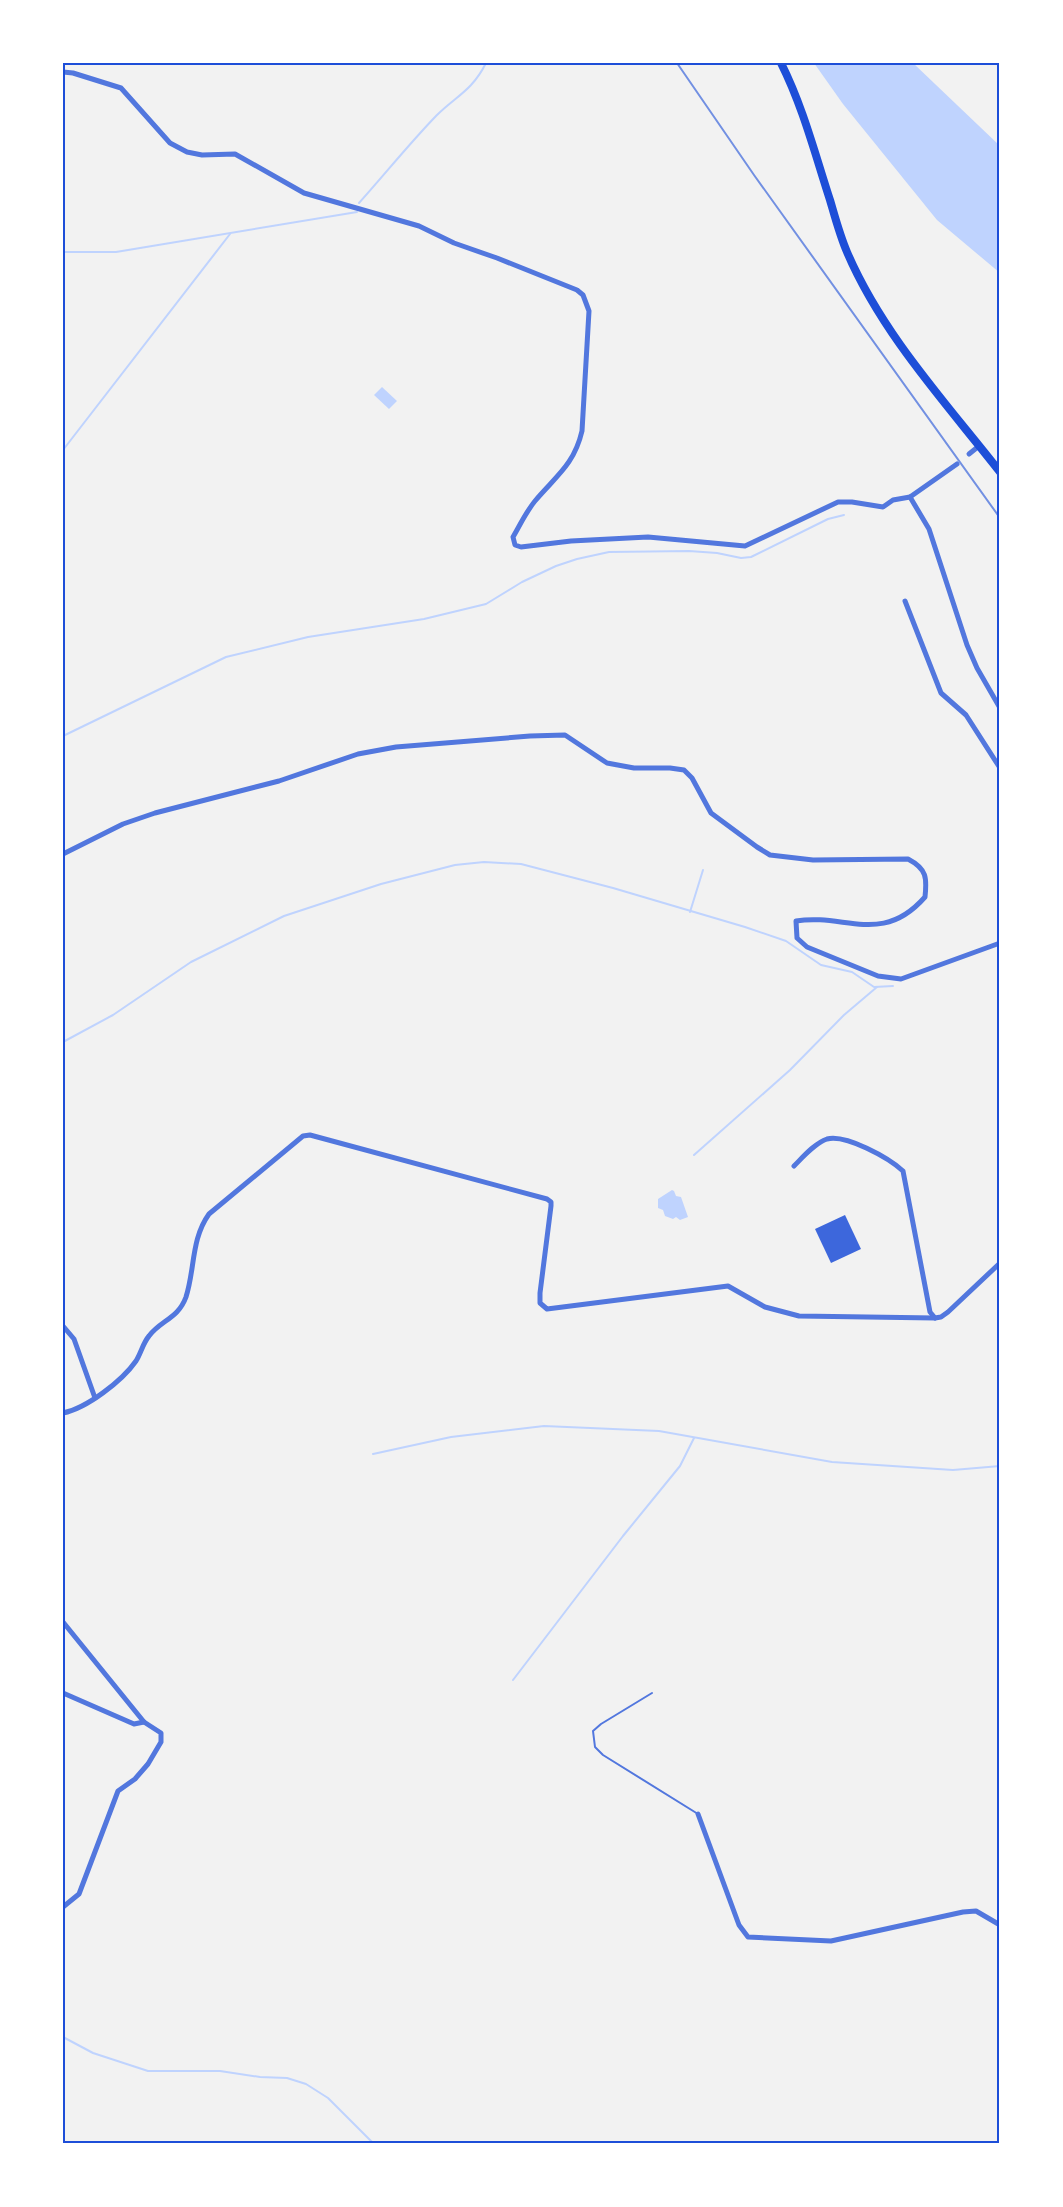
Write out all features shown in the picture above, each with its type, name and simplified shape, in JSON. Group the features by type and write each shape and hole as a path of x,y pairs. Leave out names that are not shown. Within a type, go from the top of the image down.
{"main road":[{"path":"781,63 809,130 841,236 853,265 886,323 1000,472"}],"street":[{"path":"63,72 121,88 170,143 187,152 202,155 235,154 304,193 419,226 454,243 578,290 583,295 588,311 582,431 579,445 564,471 535,501 525,515 513,537 515,545 521,547 571,541 648,537 745,546 838,502 883,507 893,500 910,497 957,464"},
{"path":"969,454 979,446"},
{"path":"910,497 928,529 970,652 1000,708"},
{"path":"905,602 941,693 966,715 1000,768"},
{"path":"63,854 123,824 145,816 279,781 358,754 396,747 564,735 607,763 634,768 684,770 692,778 711,813 770,855 813,860 908,859 919,865 924,872 925,897 914,908 890,922 856,926 814,920 796,921 797,938 807,947 878,976 901,979 1000,943"},
{"path":"63,1413 84,1405 124,1375 137,1360 149,1335 180,1311 188,1288 197,1237 201,1225 209,1214 299,1138 310,1135 547,1199 551,1202 551,1206 540,1303 547,1309 728,1286 765,1307 799,1316 935,1318 948,1312 1000,1263"},
{"path":"794,1166 824,1140 833,1138 880,1154 894,1162 903,1171 930,1312 935,1318"},
{"path":"63,1326 74,1339 95,1398"},
{"path":"63,1622 144,1722 161,1733 160,1742 148,1764 135,1779 118,1791 79,1894 63,1907"},
{"path":"63,1693 134,1724 144,1722"},
{"path":"698,1814 739,1925 748,1937 831,1941 976,1911 1000,1925"}],"lane":[{"path":"652,1693 593,1731 595,1747 603,1755 698,1814"}],"water":[{"path":"814,63 913,63 1000,146 1000,273 937,220 843,104"},
{"path":"382,387 397,401 389,409 374,395"},
{"path":"672,1190 676,1196 681,1197 688,1217 680,1220 676,1217 673,1219 665,1216 663,1210 658,1208 658,1199"}],"building":[{"path":"845,1215 861,1249 831,1263 815,1229"}],"waterway":[{"path":"359,203 416,137 469,87 486,63"},
{"path":"63,252 116,252 357,212"},
{"path":"63,450 230,234"},
{"path":"63,736 226,657 308,637 424,619 486,604 522,582 556,566 609,552 689,551 741,558 751,557 828,519 844,515"},
{"path":"63,1042 113,1015 191,962 284,916 381,884 455,865 484,862 521,864 613,888 745,927 786,941 821,965 852,972 874,987 893,986"},
{"path":"690,912 703,870"},
{"path":"694,1155 790,1070 844,1015 877,987"},
{"path":"373,1454 451,1437 544,1426 659,1431 832,1462 953,1470 1000,1466"},
{"path":"513,1680 623,1536 680,1466 694,1438"},
{"path":"63,2037 93,2053 148,2071 220,2071 260,2077 287,2078 306,2084 328,2098 374,2144"}],"railway":[{"path":"677,63 754,175 1000,518"}]}
